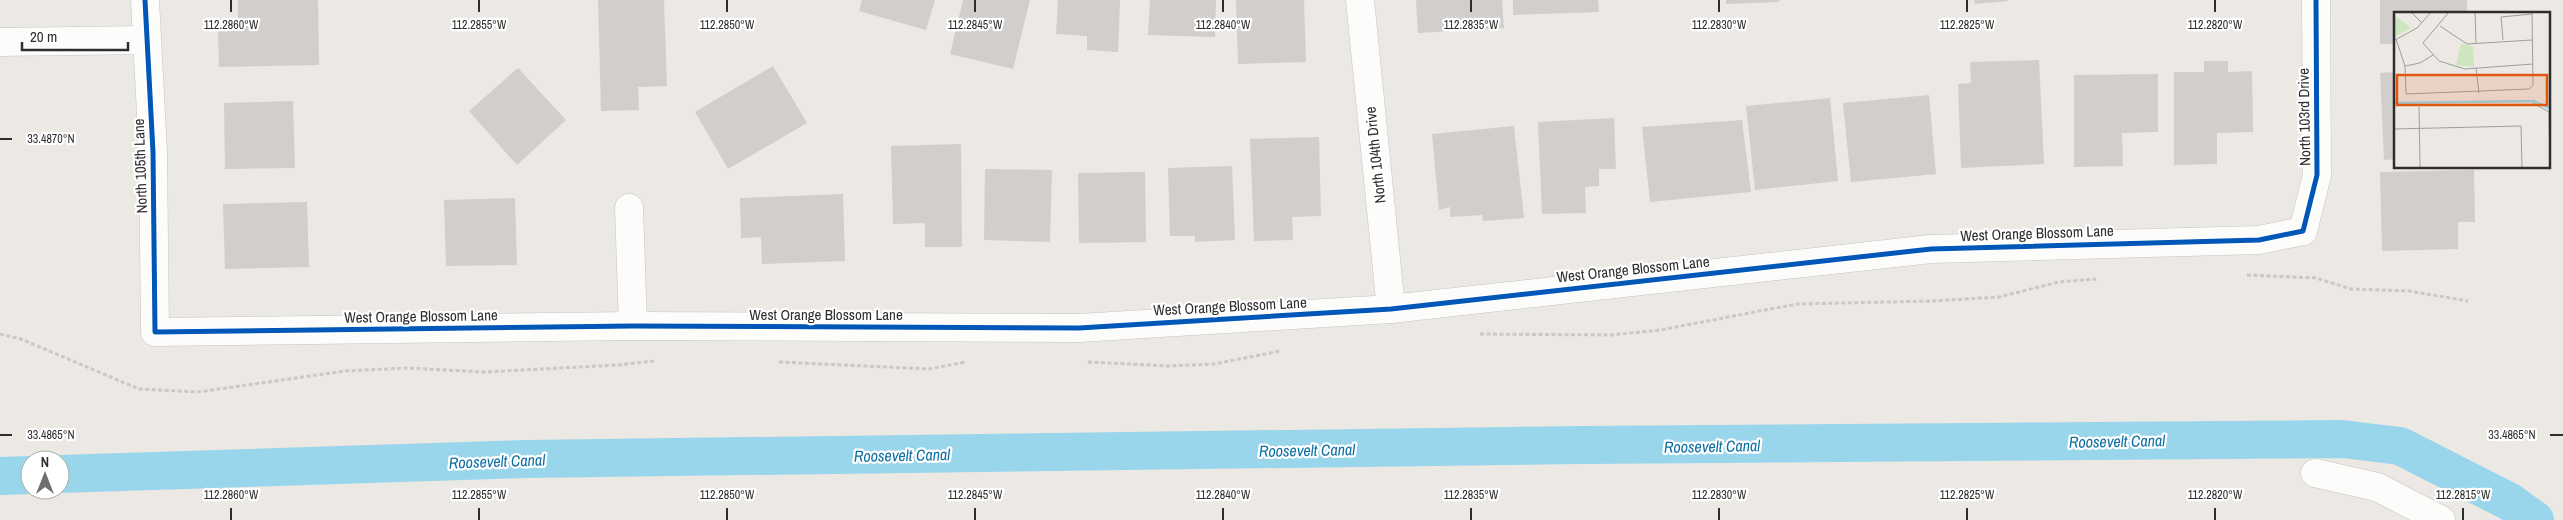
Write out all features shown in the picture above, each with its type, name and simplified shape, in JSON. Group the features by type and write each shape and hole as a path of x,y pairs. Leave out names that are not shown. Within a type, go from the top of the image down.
{"street":[{"name":"North 105th Lane","path":"145,0 153,152 155,332"},
{"name":"North 104th Drive","path":"1360,0 1391,309"},
{"name":"North 103rd Drive","path":"2303,231 2318,175 2316,0"},
{"path":"0,42 147,40"},
{"path":"628,208 632,326"},
{"name":"West Orange Blossom Lane","path":"155,332 632,326 1079,328 1391,309 1931,249 2259,240 2303,231"},
{"path":"2314,473 2377,487 2441,520"}],"building":[{"path":"238,0 318,0 319,65 219,67 218,28 238,28"},
{"path":"598,0 664,0 667,86 638,87 639,110 601,111"},
{"path":"862,0 935,0 926,30 859,11"},
{"path":"963,0 1030,0 1013,69 950,54"},
{"path":"1058,0 1120,0 1118,52 1087,50 1087,36 1056,34"},
{"path":"1150,0 1216,0 1215,37 1148,35"},
{"path":"1236,0 1304,0 1306,62 1238,64"},
{"path":"1416,0 1502,0 1504,28 1418,33"},
{"path":"1513,0 1598,0 1599,12 1513,15"},
{"path":"1726,0 1779,0 1780,2 1726,4"},
{"path":"1974,0 2008,0 2008,1 1975,4"},
{"path":"2380,0 2467,0 2467,12 2394,12 2394,44 2380,44"},
{"path":"2039,60 2044,164 1961,168 1958,84 1971,83 1970,62"},
{"path":"2204,61 2228,61 2228,72 2252,71 2253,132 2217,133 2217,164 2174,165 2174,72 2204,72"},
{"path":"773,66 807,123 728,169 695,112"},
{"path":"518,68 566,120 517,165 469,111"},
{"path":"2394,72 2394,159 2384,160 2380,73"},
{"path":"2158,74 2158,132 2122,133 2123,166 2074,167 2074,75"},
{"path":"1929,95 1936,174 1851,182 1843,103"},
{"path":"1830,98 1838,181 1755,190 1746,106"},
{"path":"293,101 295,168 225,169 224,103"},
{"path":"1614,118 1616,169 1599,169 1599,186 1585,187 1586,213 1542,214 1538,122"},
{"path":"1742,120 1751,192 1650,202 1642,127"},
{"path":"1514,126 1524,218 1483,221 1482,215 1450,217 1450,207 1439,210 1432,134"},
{"path":"1319,137 1321,216 1292,217 1293,240 1254,241 1250,139"},
{"path":"961,144 962,247 925,247 925,223 893,224 891,146"},
{"path":"1232,166 1235,240 1195,242 1195,236 1170,236 1168,168"},
{"path":"985,169 1052,170 1050,242 984,240"},
{"path":"2474,170 2475,222 2458,222 2458,249 2382,251 2380,172"},
{"path":"1145,172 1146,242 1079,243 1078,173"},
{"path":"843,194 845,261 762,264 761,237 741,238 740,198"},
{"path":"515,198 517,265 446,266 444,200"},
{"path":"307,202 309,267 225,269 223,204"}],"waterway":[{"name":"Roosevelt Canal","path":"70,474 527,459 1582,445 2342,439 2400,446 2510,502 2535,520"},
{"name":"Roosevelt Canal","path":"0,476 20,475"}],"cycle path":[{"path":"145,0 153,152 155,332 633,326 1079,328 1391,309 1931,249 2259,240 2303,231 2317,175 2316,0"}]}
